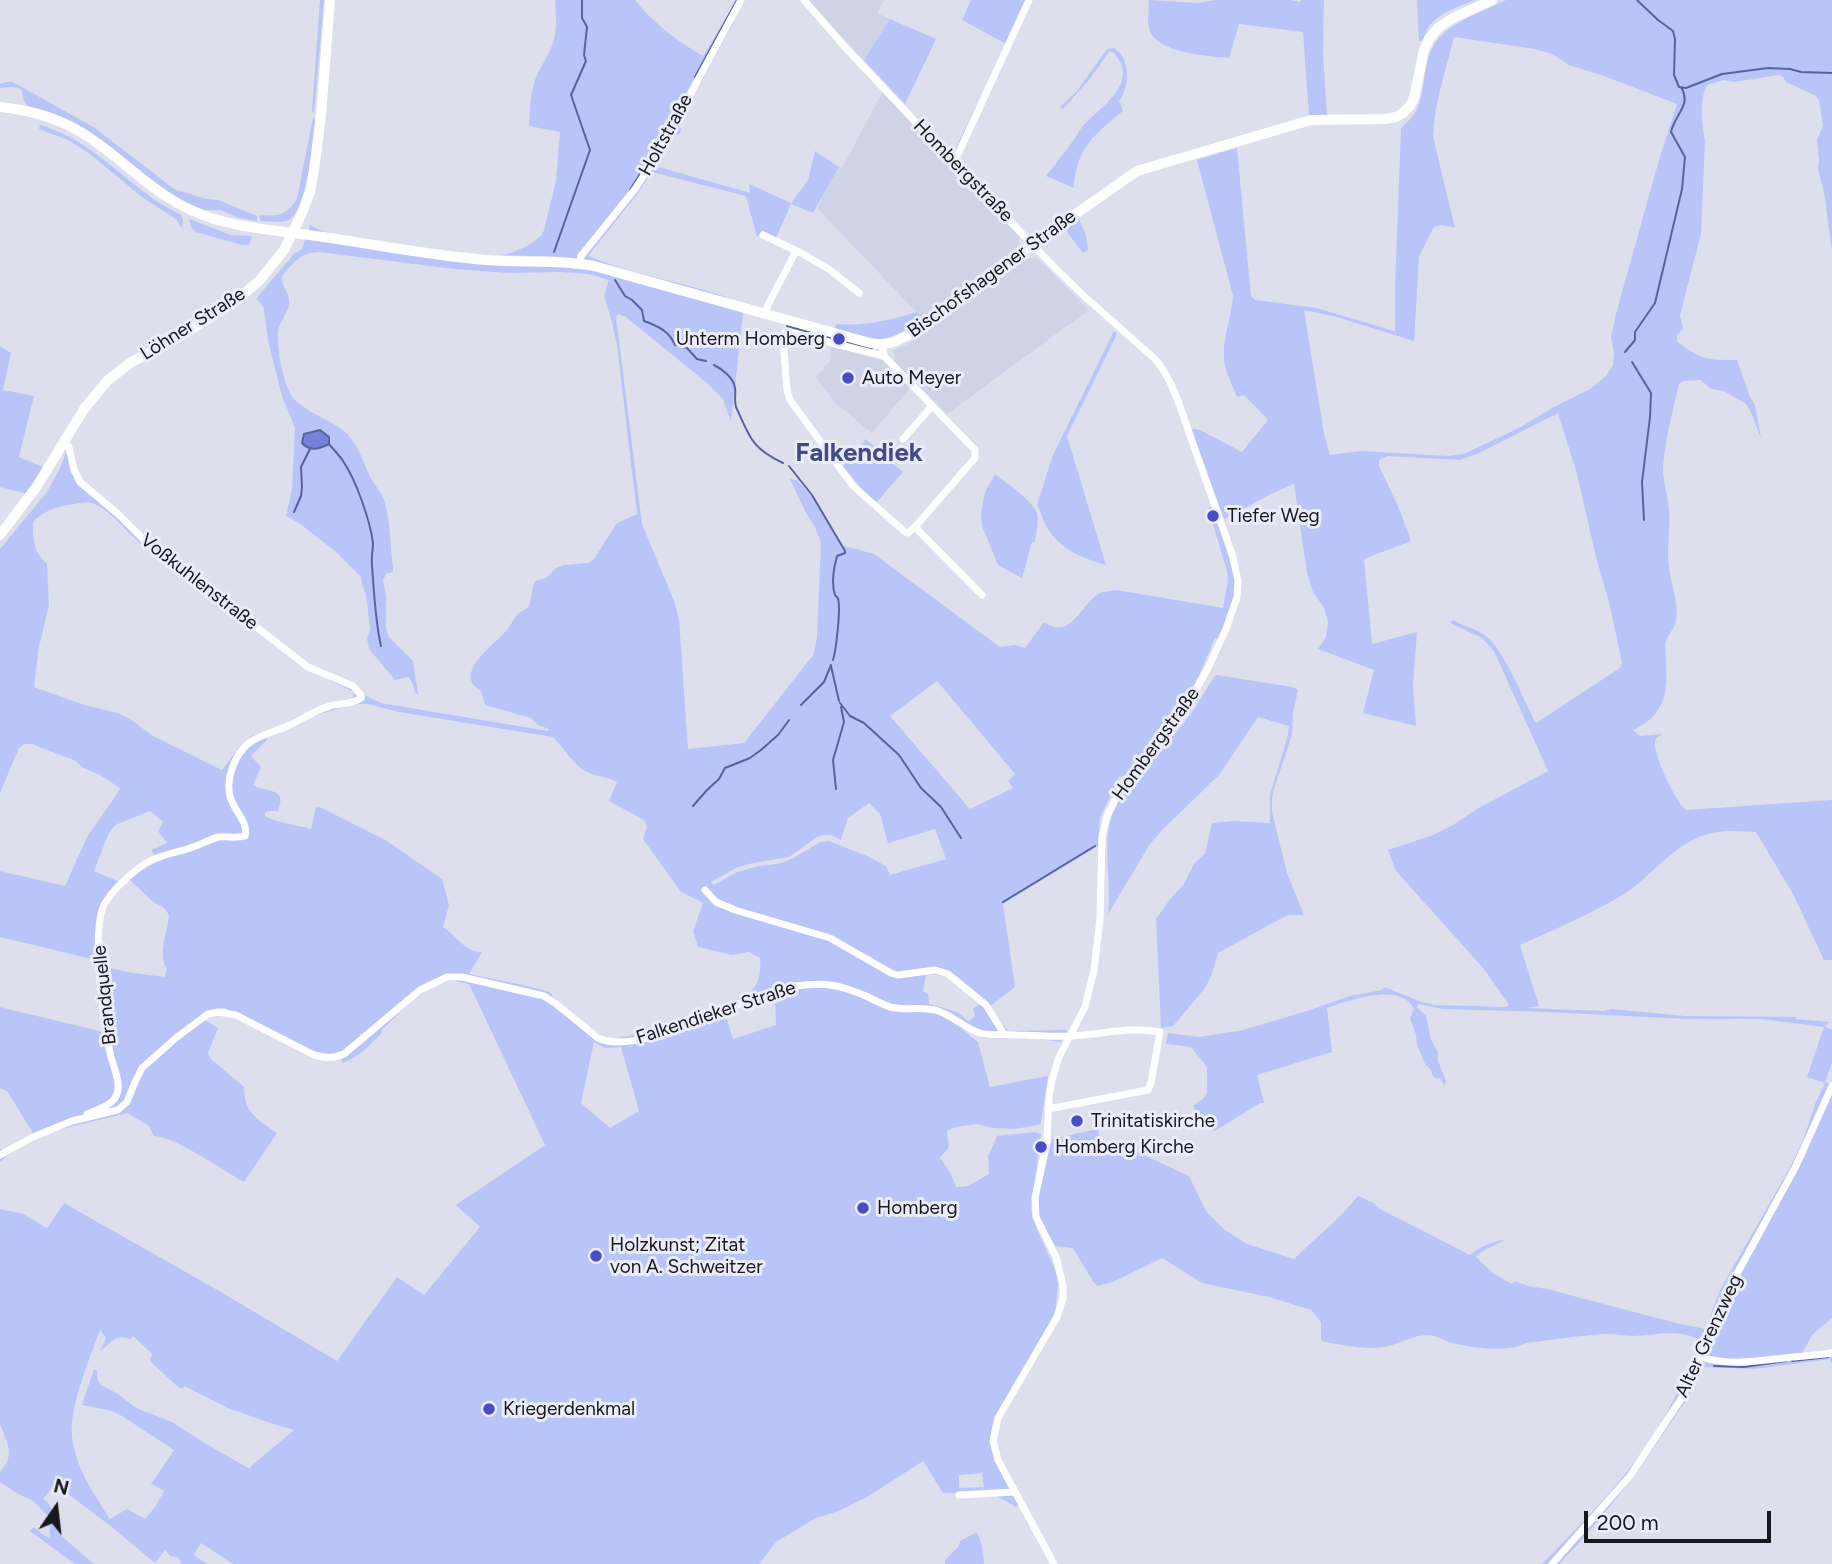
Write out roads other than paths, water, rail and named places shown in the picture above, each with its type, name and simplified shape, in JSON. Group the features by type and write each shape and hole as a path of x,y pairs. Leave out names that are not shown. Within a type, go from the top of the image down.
{"street":[{"name":"Löhner Straße","path":"0,535 37,486 63,440 94,395 117,372 232,304 257,283 284,250 310,192 316,159 330,0"},
{"name":"Holtstraße","path":"580,263 581,256 635,188 659,152 741,0"},
{"name":"Hombergstraße","path":"804,0 954,163 1084,296 1164,370 1219,516 1238,581 1237,597 1229,621 1193,697 1171,730 1122,789 1107,816 1102,837 1097,956 1089,994 1056,1066 1035,1210 1056,1257 1063,1298 1057,1317 998,1418 993,1441 994,1450 1054,1564"},
{"path":"954,163 1029,0"},
{"name":"Bischofshagener Straße","path":"882,345 912,333 1128,176 1147,167 1311,121 1396,117 1410,106 1414,98 1424,50 1438,28 1492,0"},
{"path":"0,107 40,114 72,127 104,148 157,191 189,210 224,222 462,258 580,263 859,341 882,345 884,356"},
{"path":"763,235 830,270 859,293"},
{"path":"764,315 796,251"},
{"path":"789,332 884,356 932,405 976,454 911,533 905,532 859,492 790,400 784,334 789,332"},
{"path":"903,439 932,405"},
{"name":"Voßkuhlenstraße","path":"63,440 69,447 74,470 80,482 144,540 308,667 353,686 361,698"},
{"path":"915,527 982,595"},
{"name":"Brandquelle","path":"80,1118 113,1101 118,1091 101,985 99,922 104,904 139,868 153,858 218,837 237,838 245,835 246,827 233,805 229,788 233,766 241,751 254,738 290,725 314,711 332,705 358,702 361,698"},
{"path":"705,890 716,902 830,938 891,973 898,975 935,970 948,974 986,1005 1004,1034"},
{"name":"Falkendieker Straße","path":"0,1155 33,1136 80,1118 118,1110 127,1102 142,1068 208,1014 218,1012 236,1015 314,1055 335,1058 344,1054 420,990 447,977 462,977 544,996 583,1028 604,1041 627,1041 653,1036 752,998 782,989 827,983 890,1007 934,1010 953,1017 980,1033 1070,1036 1135,1030 1160,1032 1148,1090 1048,1109"},
{"name":"Alter Grenzweg","path":"1552,1564 1630,1476 1683,1396 1701,1357 1717,1311 1796,1166 1832,1086"},
{"path":"1701,1357 1734,1363 1832,1353"},
{"path":"959,1495 1015,1492"}],"water":[{"path":"320,430 329,437 329,444 315,449 302,443 304,434"}],"waterway":[{"path":"554,252 590,150 571,95 586,61 584,55 587,27 582,18 582,0"},
{"path":"695,77 737,0"},
{"path":"1637,0 1673,31 1674,75 1679,87 1686,88 1722,74 1768,68 1832,73"},
{"path":"1625,352 1635,340 1635,332 1655,303 1682,189 1685,157 1671,132 1684,104 1681,87"},
{"path":"655,152 682,101"},
{"path":"630,190 640,174"},
{"path":"615,280 625,296 642,310 644,321 663,330 675,345 687,348 697,359 706,361"},
{"path":"907,330 917,323"},
{"path":"787,326 872,349"},
{"path":"1632,362 1651,393 1642,482 1644,520"},
{"path":"714,365 724,371 732,381 736,407 753,441 772,458 783,463"},
{"path":"329,444 353,479 369,523 381,646"},
{"path":"294,512 301,496 301,467 310,449"},
{"path":"789,466 812,495 845,551 837,556 833,575 839,611 833,660"},
{"path":"801,705 824,682 831,665"},
{"path":"831,666 839,701"},
{"path":"840,703 850,716 864,723 899,755 921,788 941,807 961,838"},
{"path":"836,789 833,760 844,722 841,707"},
{"path":"693,806 719,779 725,768 750,758 761,750 778,735 789,720"},
{"path":"1003,902 1095,846"},
{"path":"1792,1361 1828,1357"},
{"path":"1714,1366 1744,1367 1786,1361"}],"place":[{"name":"Unterm Homberg","path":"839,339"},
{"name":"Auto Meyer","path":"848,378"},
{"name":"Tiefer Weg","path":"1213,516"},
{"name":"Trinitatiskirche","path":"1077,1121"},
{"name":"Homberg Kirche","path":"1041,1147"},
{"name":"Homberg","path":"863,1208"},
{"name":"Holzkunst; Zitat von A. Schweitzer","path":"596,1256"},
{"name":"Kriegerdenkmal","path":"489,1409"}],"district":[{"name":"Falkendiek","path":"859,453"}]}
